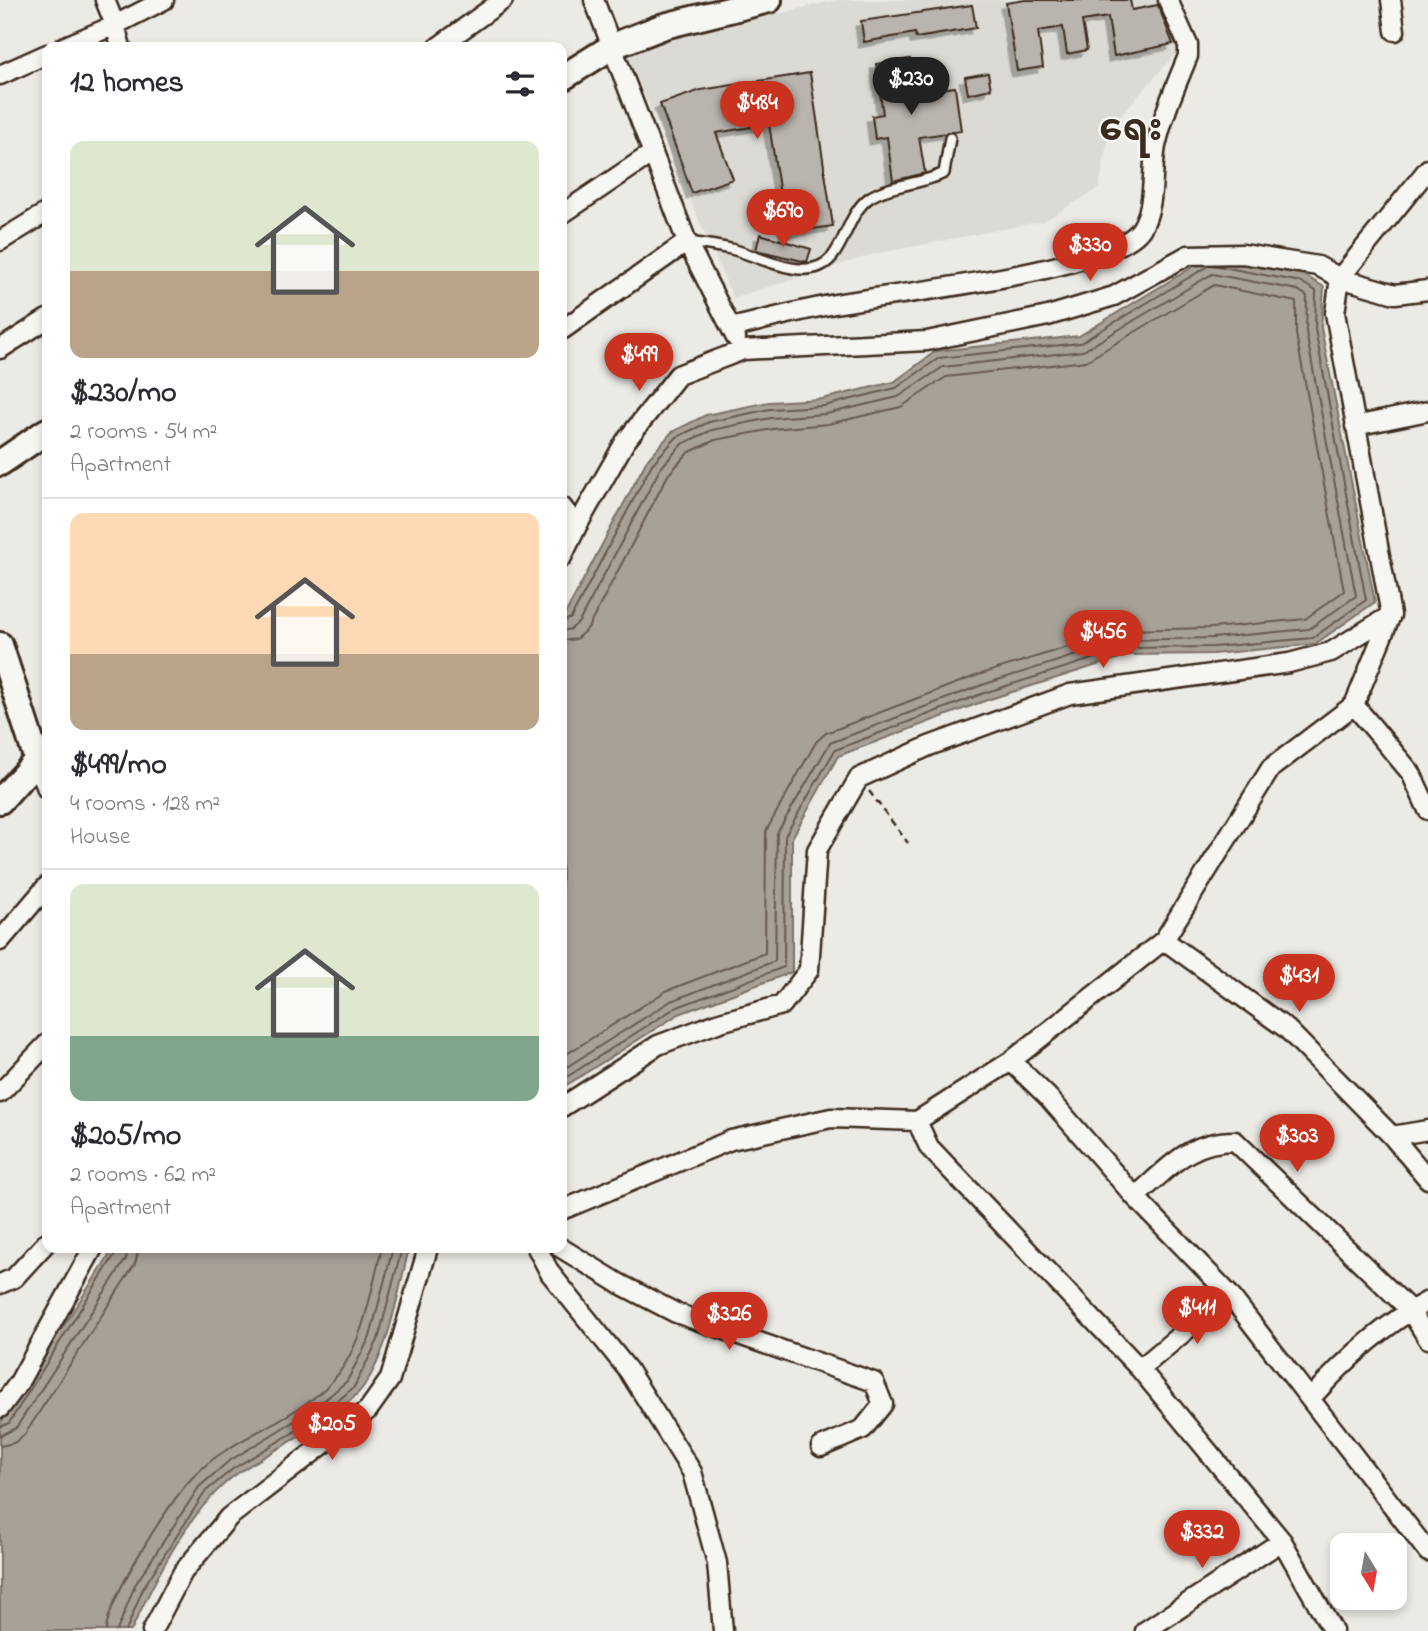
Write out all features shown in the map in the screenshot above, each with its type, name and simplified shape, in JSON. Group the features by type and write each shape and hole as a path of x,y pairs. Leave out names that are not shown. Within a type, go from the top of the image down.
{"street":[{"path":"105,0 120,42"},
{"path":"75,42 164,0"},
{"path":"445,42 503,0"},
{"path":"594,0 687,242 743,350"},
{"path":"567,75 613,46 664,26 769,0"},
{"path":"732,328 829,305 1075,261 1120,246 1133,237 1141,228 1150,203 1157,145 1188,56 1188,45 1168,0"},
{"path":"1391,0 1395,31"},
{"path":"0,75 42,56"},
{"path":"567,211 651,154"},
{"path":"567,1208 731,1140 831,1118 917,1121 1011,1061 1164,940 1271,768 1354,705 1391,615 1335,313 1340,278 1428,169"},
{"path":"0,241 42,215"},
{"path":"567,326 687,242"},
{"path":"567,547 625,442 678,374 743,350 927,341 1048,316 1114,296 1188,256 1243,254 1318,266 1340,278 1395,294 1428,290"},
{"path":"0,349 42,322"},
{"path":"1355,426 1428,411"},
{"path":"0,463 42,434"},
{"path":"567,513 577,526"},
{"path":"567,1104 658,1045 720,1022 782,1005 809,970 817,850 859,778 929,746 1070,694 1289,663 1331,652 1391,615"},
{"path":"0,645 42,757 0,802"},
{"path":"1354,705 1410,773 1428,810"},
{"path":"0,941 42,892"},
{"path":"1164,940 1287,1030 1392,1136 1428,1179"},
{"path":"0,1093 42,1049"},
{"path":"1011,1061 1048,1097 1135,1197 1229,1294 1428,1552"},
{"path":"917,1121 929,1147 1140,1369 1282,1541 1333,1631"},
{"path":"1392,1136 1428,1130"},
{"path":"1135,1197 1190,1151 1212,1141 1235,1141 1410,1310 1428,1339"},
{"path":"0,1284 14,1278 42,1247"},
{"path":"567,1252 620,1284 676,1312 874,1382 883,1404 863,1429 821,1447"},
{"path":"0,1408 18,1384 90,1253"},
{"path":"152,1631 183,1572 229,1517 368,1410 390,1379 427,1253"},
{"path":"540,1253 550,1272 628,1370 692,1472 717,1563 723,1631"},
{"path":"1140,1369 1229,1294"},
{"path":"1310,1399 1334,1372 1410,1310 1428,1301"},
{"path":"1145,1631 1282,1541"}],"lane":[{"path":"687,242 733,249 774,263 804,269 816,267 831,258 844,232 869,198 944,173 950,138"}],"path":[{"path":"859,778 908,843"}],"shaded area":[{"path":"836,0 1165,0 1181,48 1110,127 1099,188 1044,221 875,254 733,298 625,50"}],"water":[{"path":"1209,257 1304,275 1324,287 1321,328 1375,602 1315,644 1213,654 1129,655 987,700 838,756 792,838 792,972 679,1014 567,1085 567,611 647,460 672,432 706,415 769,402 822,399 894,382 936,351 1079,336"},
{"path":"111,1253 408,1253 391,1324 368,1380 358,1393 331,1416 238,1473 204,1505 176,1545 131,1631 0,1631 0,1424"}],"building":[{"path":"1025,0 1130,0 1132,10 1158,5 1173,44 1114,56 1108,17 1082,21 1087,50 1067,54 1063,27 1038,31 1043,67 1017,71 1006,3"},
{"path":"972,5 976,28 916,38 915,33 864,42 861,21"},
{"path":"910,59 915,93 955,87 961,131 919,137 925,173 893,181 887,137 875,139 872,116 883,114 876,64"},
{"path":"810,73 833,226 786,233 769,124 716,133 733,179 692,193 660,104 701,90"},
{"path":"988,73 991,89 968,94 965,77"},
{"path":"760,234 811,249 807,262 756,250"}],"district":[{"name":"ရေး","path":"1131,131"}]}
